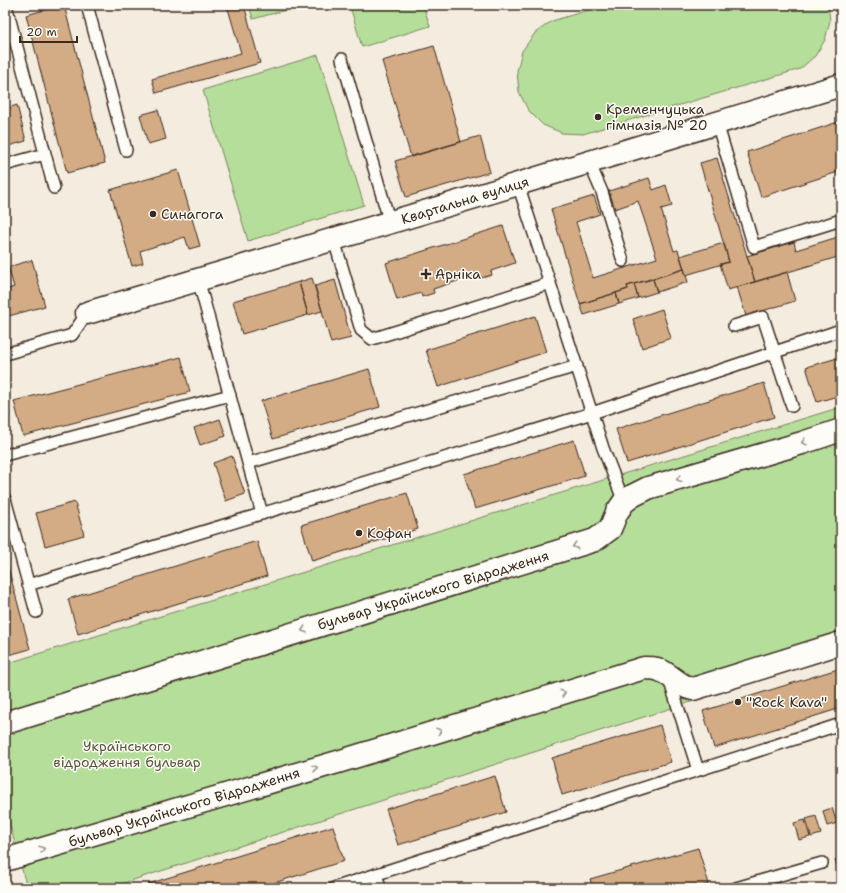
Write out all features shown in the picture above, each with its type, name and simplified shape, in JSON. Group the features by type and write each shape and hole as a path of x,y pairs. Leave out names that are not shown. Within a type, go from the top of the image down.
{"street":[{"name":"Квартальна вулиця","path":"88,313 198,279 334,240 841,85"},
{"name":"бульвар Українського Відродження","path":"5,723 596,540 610,529 617,512 624,502 648,488 802,443 841,430"},
{"name":"бульвар Українського Відродження","path":"5,860 326,765 644,668 658,669 688,688 693,689 841,644"}],"lane":[{"path":"6,5 8,25 54,188"},
{"path":"88,5 126,150"},
{"path":"342,59 390,223"},
{"path":"717,123 754,247 841,220"},
{"path":"5,166 45,154"},
{"path":"589,162 602,192 623,261"},
{"path":"518,184 603,448 624,502"},
{"path":"334,240 361,330 372,339 550,283"},
{"path":"198,279 262,514"},
{"path":"5,354 72,335 88,313"},
{"path":"734,326 763,316 792,406"},
{"path":"28,585 592,413 841,330"},
{"path":"248,463 577,366"},
{"path":"5,455 230,395"},
{"path":"5,499 36,612"},
{"path":"668,676 698,770"},
{"path":"334,888 841,724"},
{"path":"736,888 822,863"},
{"path":"376,874 380,888"}],"green space":[{"path":"249,5 304,5 253,19"},
{"path":"423,5 430,26 362,47 350,6"},
{"name":"Кременчуцька гімназія № 20","path":"605,5 828,5 830,21 825,40 815,56 800,69 583,134 562,133 543,125 528,110 519,92 517,71 522,51 535,33 552,21"},
{"path":"318,55 364,205 248,241 203,90"},
{"name":"Українського відродження бульвар","path":"841,407 841,654 108,888 27,888 5,807 5,664"}],"building":[{"path":"64,5 105,163 67,173 26,15"},
{"path":"227,5 244,5 260,63 156,93 152,79 241,53"},
{"path":"434,46 461,142 411,157 382,61"},
{"path":"17,105 26,141 5,147 5,109"},
{"path":"158,110 166,139 148,144 140,115"},
{"path":"841,121 841,171 761,197 747,152"},
{"path":"480,136 490,172 406,197 395,161"},
{"path":"717,158 755,282 728,290 720,264 729,262 700,163"},
{"name":"Синагога","path":"178,170 200,246 189,249 185,237 140,251 143,263 132,266 110,190"},
{"path":"649,178 653,190 666,185 672,206 661,209 674,251 678,250 684,269 627,286 628,289 580,304 551,209 594,196 600,214 576,222 593,278 657,258 638,201 615,209 609,191"},
{"path":"503,226 515,263 491,271 492,275 481,278 479,274 433,289 434,293 422,297 421,293 397,300 386,263"},
{"path":"841,236 841,256 755,282 747,256 794,242 796,250"},
{"path":"724,243 729,262 686,275 680,256"},
{"path":"32,260 45,306 5,317 5,290 14,287 8,267"},
{"path":"684,269 688,282 657,292 653,279"},
{"path":"787,272 795,301 746,316 737,287"},
{"path":"312,278 322,311 308,315 299,282"},
{"path":"653,279 657,292 638,298 634,284"},
{"path":"335,280 351,338 331,343 315,286"},
{"path":"299,282 308,315 242,334 233,301"},
{"path":"634,284 638,298 619,304 616,293 628,289 627,286"},
{"path":"616,293 619,304 584,315 580,304"},
{"path":"662,309 671,338 642,348 633,319"},
{"path":"535,316 546,352 438,387 426,350"},
{"path":"181,357 190,392 23,436 14,401"},
{"path":"841,357 841,395 817,402 806,367"},
{"path":"369,369 380,407 273,439 261,401"},
{"path":"764,383 774,417 627,463 616,429"},
{"path":"220,419 226,436 200,445 194,428"},
{"path":"574,440 585,476 475,509 464,474"},
{"path":"232,456 245,494 226,501 213,463"},
{"path":"407,493 418,529 312,561 301,525"},
{"path":"75,502 84,535 45,546 36,513"},
{"path":"257,541 267,576 78,634 68,599"},
{"path":"5,556 30,649 5,656"},
{"path":"841,668 841,708 714,748 703,711"},
{"path":"660,725 671,762 562,795 552,758"},
{"path":"495,776 506,812 398,845 386,809"},
{"path":"832,808 837,823 827,826 823,811"},
{"path":"816,816 821,834 811,837 806,819"},
{"path":"805,820 810,837 799,840 794,823"},
{"path":"333,826 344,861 258,888 150,888 148,884"},
{"path":"698,848 709,884 697,888 593,888 590,879"},
{"path":"841,858 841,868 838,869 835,860"}],"place":[{"name":"Кременчуцька гімназія № 20","path":"598,117"},
{"name":"Синагога","path":"153,214"},
{"name":"Арніка","path":"426,274"},
{"name":"Кофан","path":"359,533"},
{"name":"\"Rock Kava\"","path":"738,702"}]}
